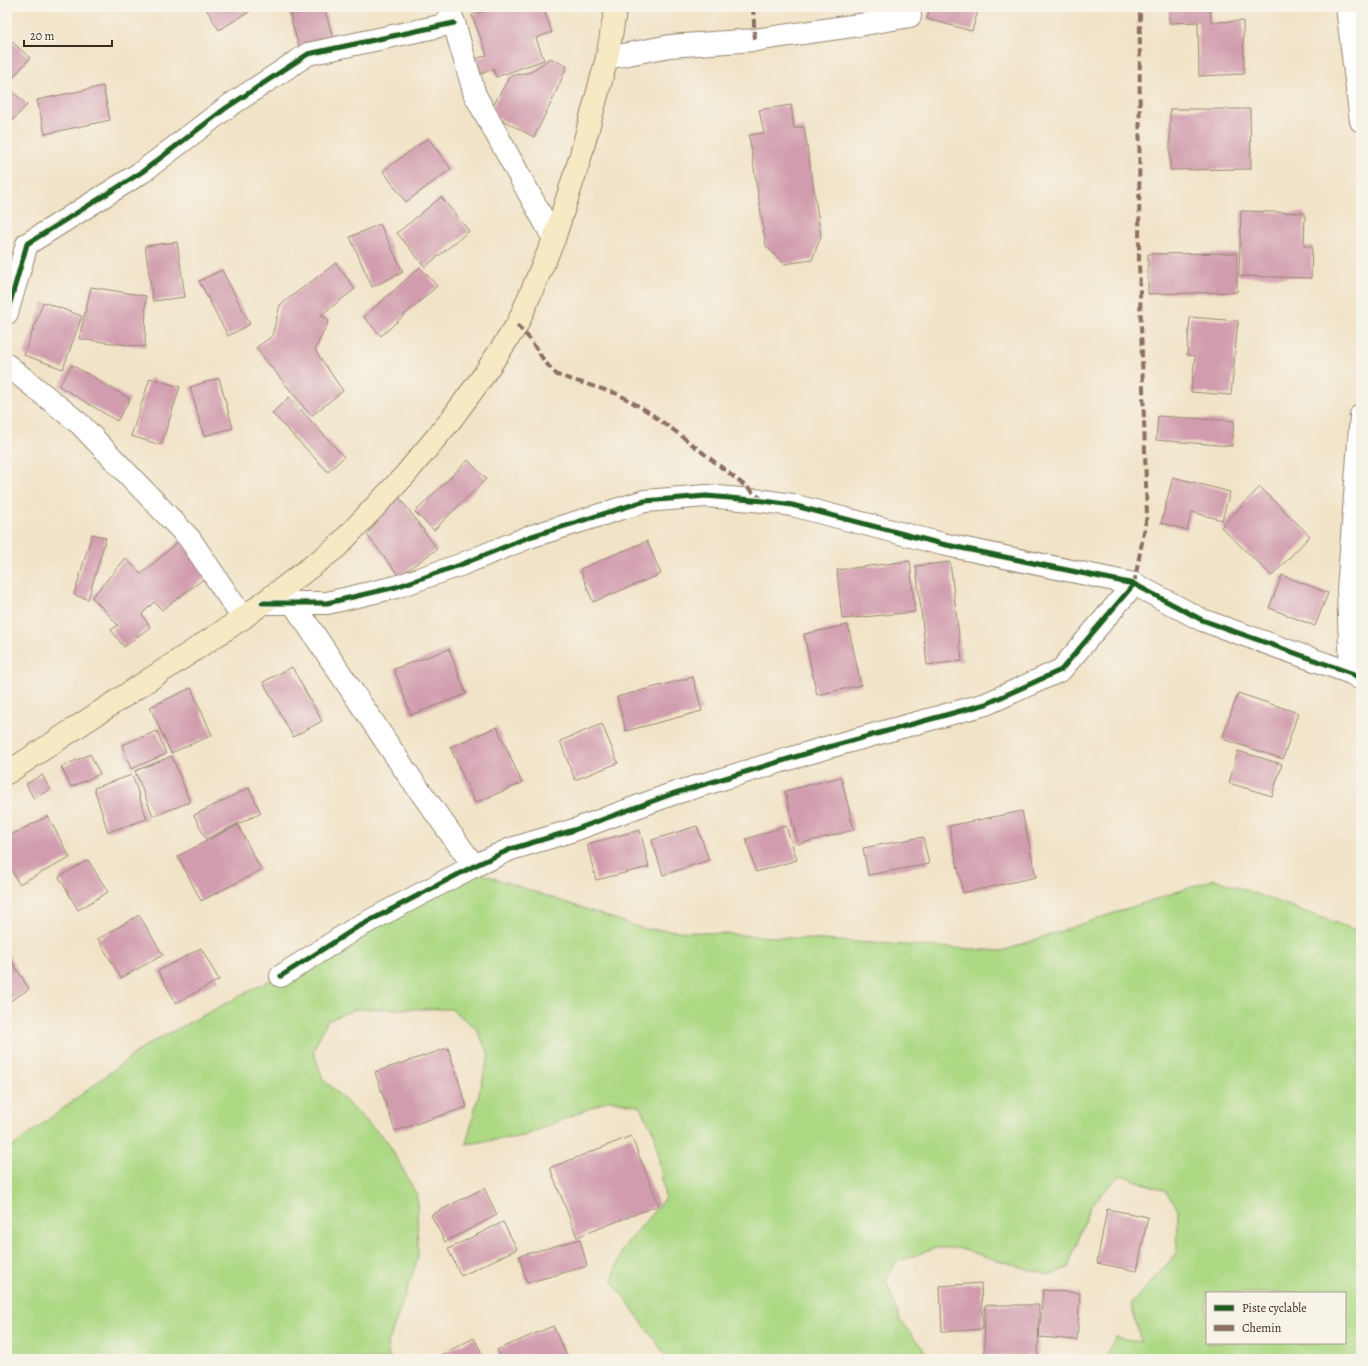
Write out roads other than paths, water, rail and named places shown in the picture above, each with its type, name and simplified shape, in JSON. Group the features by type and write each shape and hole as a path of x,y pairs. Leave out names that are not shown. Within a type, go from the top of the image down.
{"main road":[{"path":"7,773 243,618 336,548 405,474 450,421 481,379 517,325 554,239 580,158 607,58 616,7"}],"street":[{"path":"1347,7 1361,121"},
{"path":"7,313 27,244 142,172 226,108 308,54 451,15 475,96 554,239"},
{"path":"607,58 670,46 755,40 910,16"},
{"path":"7,366 80,424 188,538 243,618"},
{"path":"262,603 327,603 396,587 460,565 529,537 645,501 706,496 792,505 942,544 1134,584 1202,620 1356,676 1348,590 1361,415"},
{"path":"281,976 356,928 474,866 511,850 574,830 672,794 825,748 986,704 1061,670 1134,584"},
{"path":"293,603 407,773 474,866"}]}
